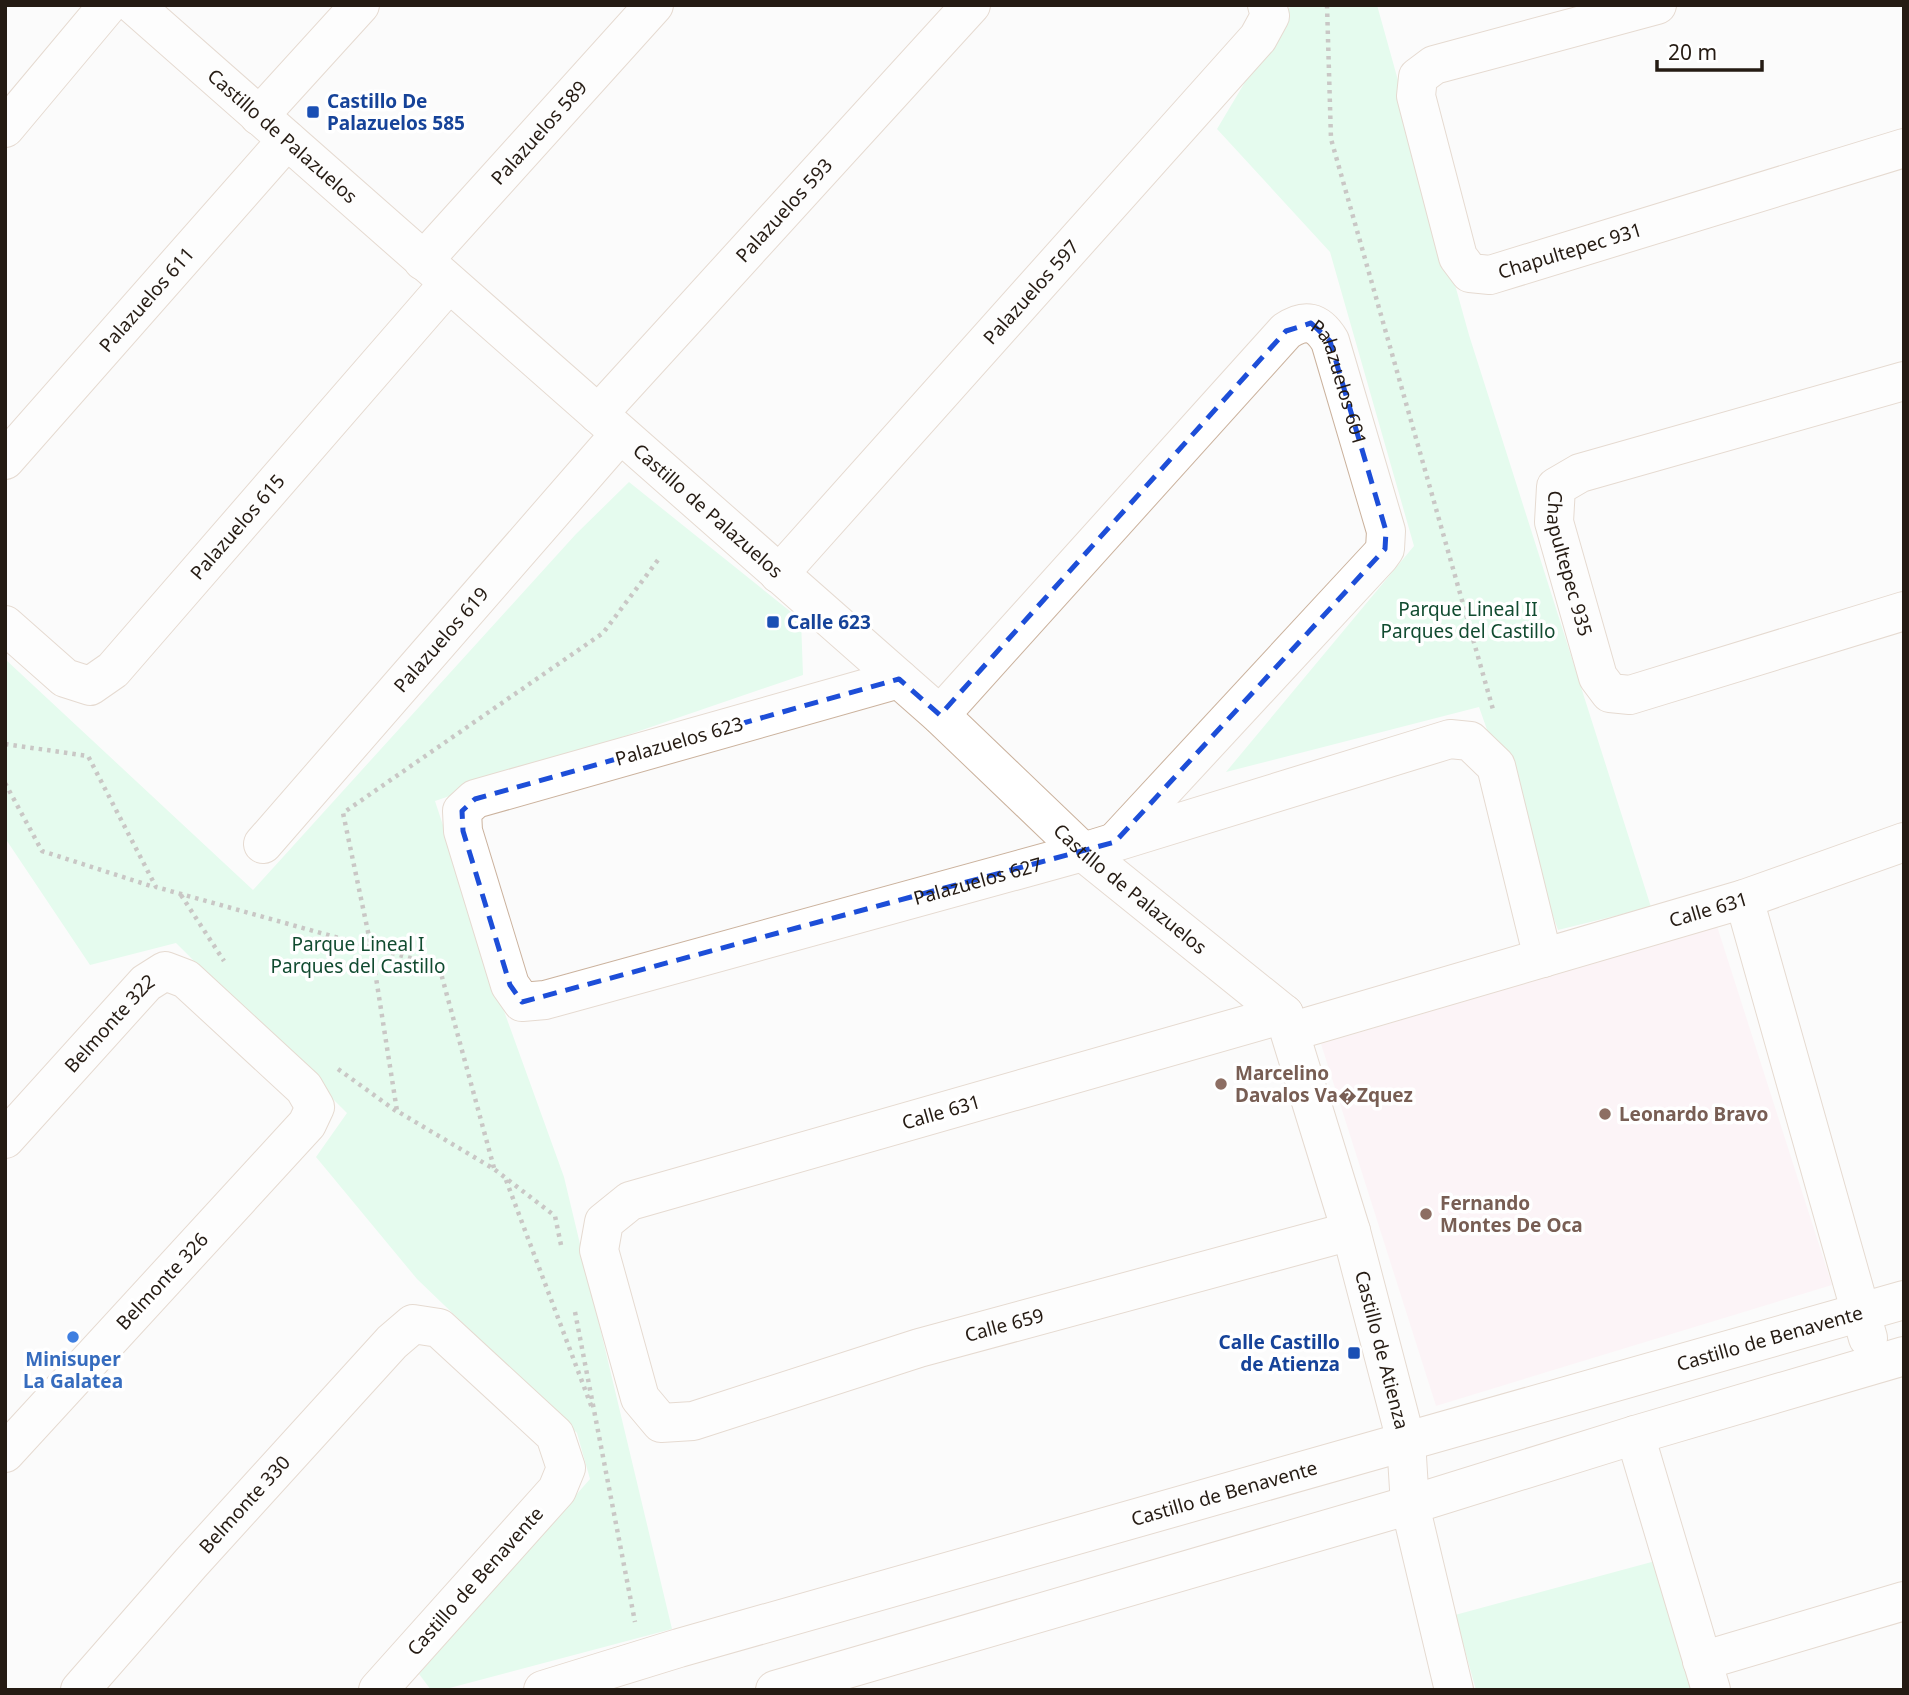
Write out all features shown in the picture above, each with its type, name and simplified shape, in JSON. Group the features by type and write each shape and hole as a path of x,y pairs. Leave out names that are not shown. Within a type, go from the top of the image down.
{"street":[{"path":"5,128 108,5"},
{"name":"Castillo de Palazuelos","path":"134,5 940,715 1099,847 1287,1023"},
{"name":"Palazuelos 611","path":"5,460 273,128 360,5"},
{"name":"Palazuelos 589","path":"436,272 653,5"},
{"name":"Palazuelos 593","path":"609,424 971,5"},
{"name":"Palazuelos 597","path":"779,574 1258,38 1270,16 1267,5"},
{"name":"Chapultepec 931","path":"1657,5 1434,65 1418,77 1416,96 1458,257 1471,273 1490,275 1904,148"},
{"name":"Palazuelos 615","path":"5,625 65,678 90,686 113,670 436,272"},
{"name":"Palazuelos 601","path":"940,715 1286,331 1297,324 1311,323 1323,329 1330,341 1386,531 1385,549 1099,847"},
{"name":"Chapultepec 935","path":"1904,381 1580,472 1556,487 1554,522 1598,677 1610,693 1630,695 1904,611"},
{"name":"Palazuelos 619","path":"263,844 609,424"},
{"name":"Palazuelos 623","path":"522,1002 510,985 463,831 463,811 475,799 898,678"},
{"path":"1484,733 1496,766 1543,958"},
{"name":"Palazuelos 627","path":"522,1002 545,1000 1099,847 1450,739 1484,733"},
{"path":"1744,899 1904,842"},
{"name":"Calle 631","path":"661,1423 640,1398 599,1250 604,1222 630,1201 1287,1023 1543,958 1744,899 1861,1313 1890,1360"},
{"name":"Belmonte 322","path":"5,1139 146,983 165,971 187,979 304,1088 314,1107"},
{"name":"Castillo de Atienza","path":"1287,1023 1351,1231 1406,1441 1410,1506 1454,1690"},
{"name":"Belmonte 326","path":"5,1453 307,1124 314,1107"},
{"name":"Calle 659","path":"661,1423 692,1421 919,1348 1351,1231"},
{"name":"Castillo de Benavente","path":"543,1690 643,1659 1904,1300"},
{"name":"Belmonte 330","path":"80,1690 391,1342 413,1324 439,1328 555,1436 566,1468"},
{"path":"775,1690 1410,1506 1635,1435 1890,1360"},
{"path":"1635,1435 1706,1675 1904,1601"},
{"name":"Castillo de Benavente","path":"377,1690 557,1490 566,1468"}],"path":[{"path":"1327,5 1331,139 1484,733"},
{"path":"563,1255 555,1216 494,1169 397,1111 371,946 343,813 603,633 658,560"},
{"path":"5,744 88,756 156,887"},
{"path":"5,783 42,851 156,887 439,966 494,1169"},
{"path":"506,1179 597,1422"},
{"path":"574,1306 643,1659"}],"highlighted area":[{"path":"1311,323 1330,341 1386,531 1385,549 1115,842 522,1002 510,985 463,831 462,811 475,799 899,679 940,715 1286,331"}],"shaded area":[{"path":"1717,926 1832,1285 1436,1406 1321,1044"}],"green space":[{"name":"Parque Lineal II Parques del Castillo","path":"1291,5 1377,5 1469,335 1651,907 1558,930 1479,707 1226,772 1414,546 1330,252 1217,129"},
{"name":"Parque Lineal I Parques del Castillo","path":"629,482 801,620 803,675 435,801 504,1011 564,1177 672,1629 442,1690 431,1690 419,1674 590,1479 577,1433 417,1279 316,1157 347,1113 176,943 90,965 5,838 5,659 253,890 576,534"},
{"path":"1659,1560 1697,1690 1476,1690 1455,1615"}],"place":[{"name":"Castillo De Palazuelos 585","path":"313,112"},
{"name":"Calle 623","path":"773,622"},
{"name":"Marcelino Davalos Va�Zquez","path":"1221,1084"},
{"name":"Leonardo Bravo","path":"1605,1114"},
{"name":"Fernando Montes De Oca","path":"1426,1214"},
{"name":"Minisuper La Galatea","path":"73,1337"},
{"name":"Calle Castillo de Atienza","path":"1354,1353"}]}
